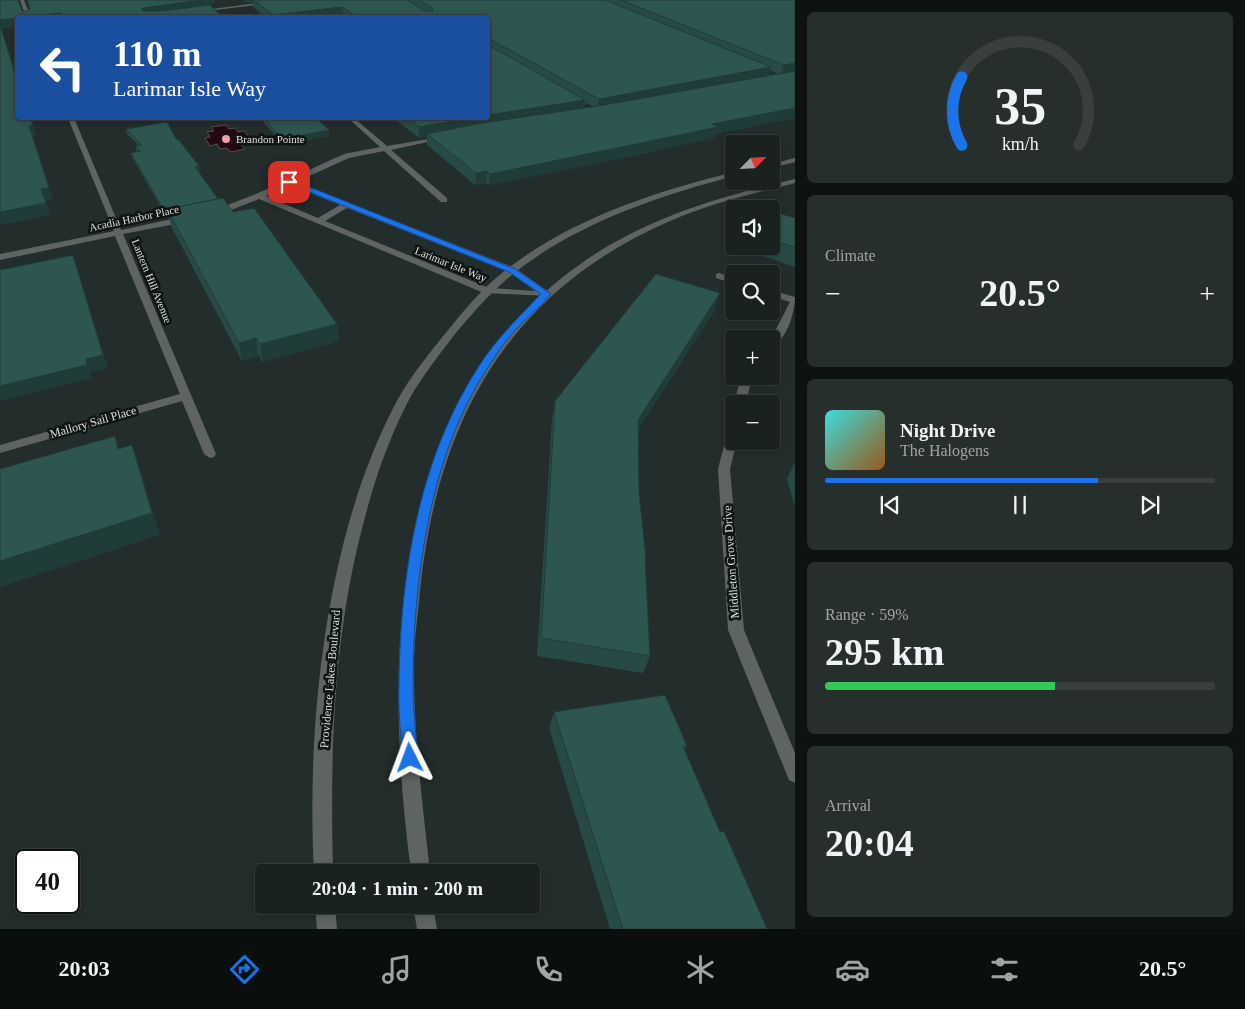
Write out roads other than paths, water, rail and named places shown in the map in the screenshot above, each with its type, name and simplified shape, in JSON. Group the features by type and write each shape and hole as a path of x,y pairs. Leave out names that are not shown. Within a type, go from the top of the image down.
{"street":[{"path":"22,0 28,15"},
{"path":"193,12 209,8 295,0"},
{"name":"Lantern Hill Avenue","path":"72,120 210,454"},
{"path":"353,120 444,200"},
{"path":"202,216 220,212 259,196 347,156 452,135"},
{"path":"780,164 795,160"},
{"name":"Providence Lakes Boulevard","path":"323,864 321,789 324,715 333,621 349,545 368,481 389,429 414,383 442,345 488,291 512,270 560,240 612,213 669,191 725,176"},
{"path":"419,864 406,687 411,580 425,507 441,454 460,406 484,366 508,333 546,294 584,265 614,245 646,228 707,204 795,181"},
{"name":"Larimar Isle Way","path":"289,182 512,270 546,294"},
{"name":"Larimar Isle Way","path":"259,196 488,291 546,294"},
{"path":"319,221 345,205"},
{"name":"Acadia Harbor Place","path":"0,257 193,217"},
{"path":"719,276 725,278"},
{"path":"780,296 795,300 780,331"},
{"name":"Mallory Sail Place","path":"0,448 186,396"},
{"name":"Middleton Grove Drive","path":"729,450 724,469 736,630 795,774"},
{"path":"325,914 327,929"},
{"path":"424,914 427,929"}],"place":[{"name":"Brandon Pointe","path":"226,139"}]}
